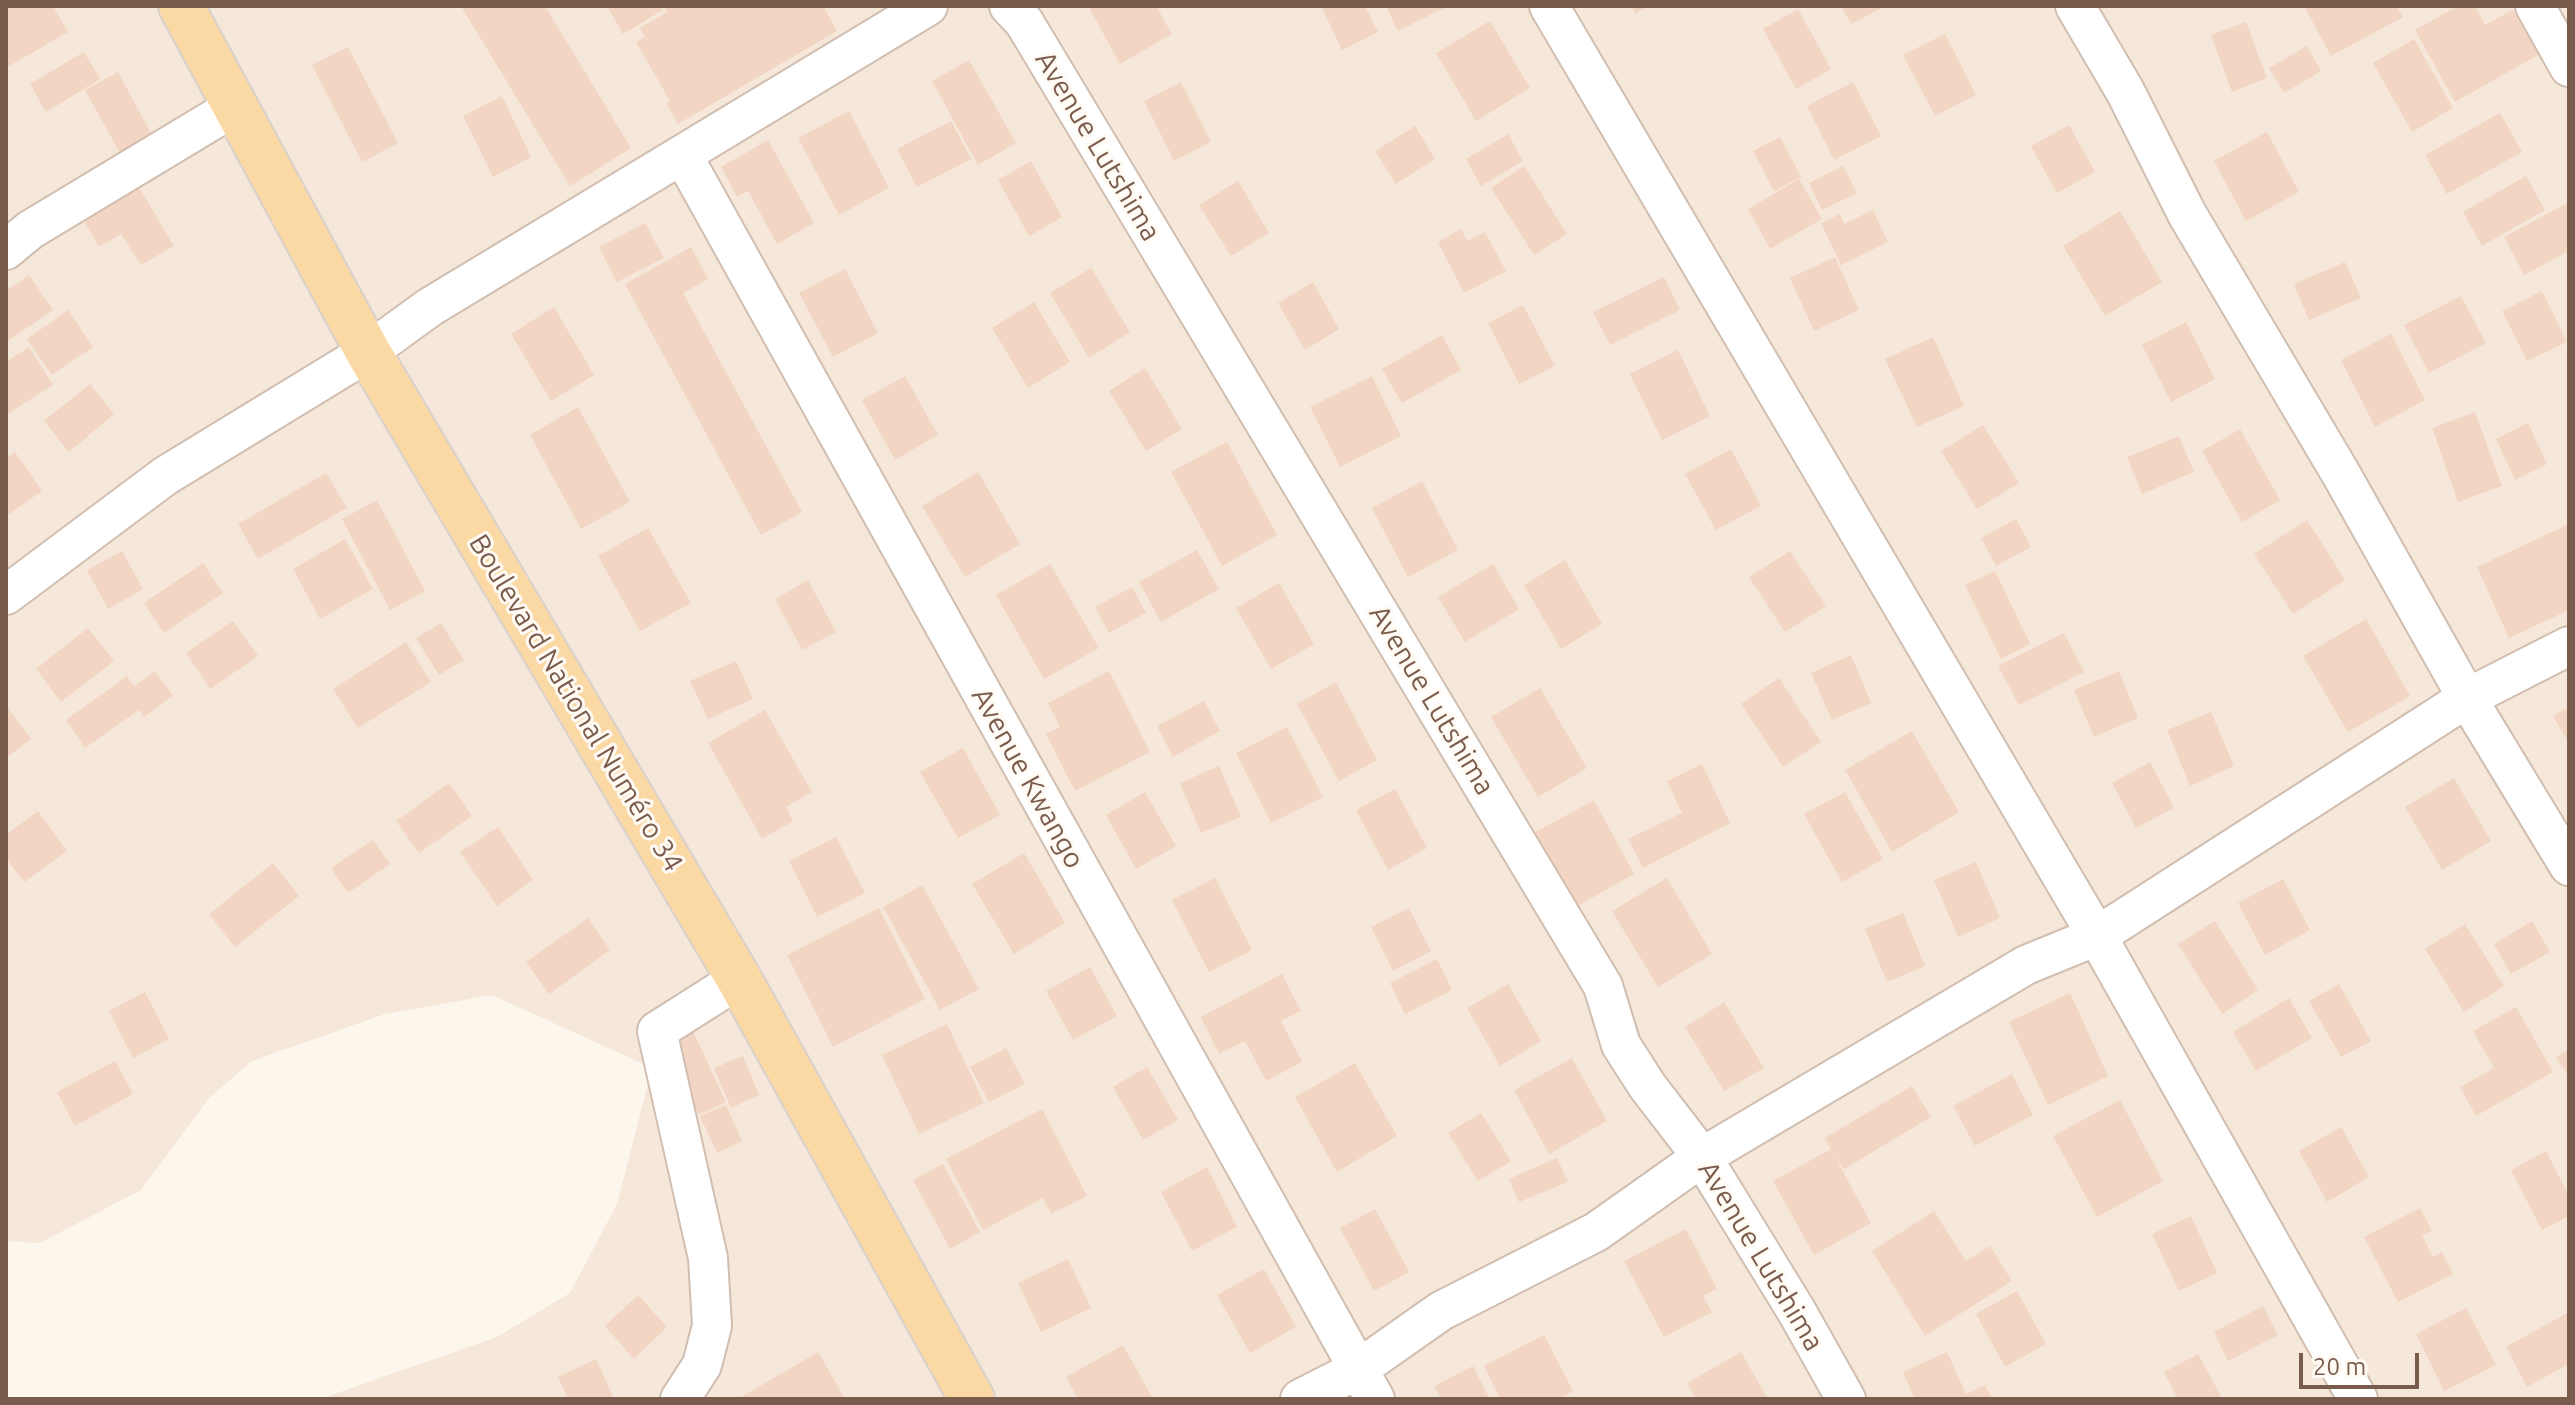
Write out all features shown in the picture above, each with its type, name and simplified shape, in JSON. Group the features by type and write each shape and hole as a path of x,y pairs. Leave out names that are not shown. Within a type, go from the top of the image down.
{"main road":[{"name":"Boulevard National Numéro 34","path":"181,6 368,352 739,979 972,1399"}],"street":[{"path":"6,595 165,476 368,352 430,307 928,6"},
{"name":"Avenue Lutshima","path":"1009,6 1024,22 1603,986 1621,1045 1648,1087 1702,1157 1846,1399"},
{"path":"1549,6 2097,936 2358,1399"},
{"path":"2075,6 2125,91 2187,214 2341,474 2467,698 2569,866"},
{"path":"2535,6 2569,67"},
{"path":"6,250 30,230 234,107"},
{"name":"Avenue Kwango","path":"683,156 1366,1384"},
{"path":"1300,1399 1366,1384 1441,1311 1596,1232 1702,1157 2026,965 2097,936 2467,698 2569,646"},
{"path":"680,1399 702,1365 712,1326 710,1286 705,1244 657,1031 739,979"}],"shaded area":[{"path":"6,6 2569,6 2569,1399 320,1399 497,1337 570,1293 617,1204 652,1068 492,995 385,1014 252,1061 209,1098 141,1190 40,1243 6,1241"}],"building":[{"path":"6,6 53,6 68,32 6,68"},
{"path":"461,6 545,6 631,148 570,186"},
{"path":"607,6 661,6 663,10 623,34"},
{"path":"664,6 823,6 837,31 678,124 666,103 670,101 636,42 645,37 640,28 667,12"},
{"path":"1088,6 1156,6 1172,34 1120,64"},
{"path":"1321,6 1365,6 1378,32 1342,50"},
{"path":"1386,6 1448,6 1398,31"},
{"path":"1631,6 1649,6 1635,14"},
{"path":"1841,6 1886,6 1851,24"},
{"path":"2304,6 2397,6 2403,17 2331,56"},
{"path":"2458,6 2475,6 2485,25 2513,10 2538,55 2455,102 2415,30"},
{"path":"1798,9 1831,69 1796,89 1763,29"},
{"path":"1490,21 1530,88 1476,121 1436,53"},
{"path":"2246,22 2267,78 2232,92 2211,35"},
{"path":"1945,34 1976,95 1935,116 1903,55"},
{"path":"2414,39 2453,108 2412,132 2373,63"},
{"path":"2307,46 2321,71 2284,93 2269,68"},
{"path":"348,47 398,143 362,162 312,65"},
{"path":"84,52 100,79 46,112 30,84"},
{"path":"969,60 1016,143 978,165 932,81"},
{"path":"118,72 152,135 120,153 85,90"},
{"path":"1181,82 1211,142 1174,161 1144,101"},
{"path":"1853,82 1881,136 1834,160 1807,106"},
{"path":"502,96 531,157 493,177 463,116"},
{"path":"849,111 889,188 839,215 798,138"},
{"path":"2500,113 2522,152 2447,194 2425,155"},
{"path":"951,121 971,159 917,187 897,149"},
{"path":"2069,125 2095,172 2057,193 2031,146"},
{"path":"1415,126 1435,159 1396,184 1375,151"},
{"path":"2267,132 2299,192 2246,221 2214,161"},
{"path":"1508,134 1523,161 1481,186 1466,159"},
{"path":"1780,137 1801,177 1774,191 1753,151"},
{"path":"768,140 814,223 777,244 748,191 737,197 721,167"},
{"path":"1031,161 1062,217 1029,236 998,180"},
{"path":"1524,166 1567,234 1534,255 1491,188"},
{"path":"1843,166 1857,193 1822,210 1809,183"},
{"path":"2526,176 2545,210 2482,246 2463,212"},
{"path":"133,177 174,246 141,265 121,234 99,247 78,210"},
{"path":"1799,179 1822,219 1770,249 1748,209"},
{"path":"1238,181 1269,233 1231,256 1199,205"},
{"path":"2569,202 2569,251 2524,275 2504,237"},
{"path":"1873,210 1888,242 1841,265 1821,223 1840,214 1844,224"},
{"path":"2120,211 2162,282 2105,316 2063,246"},
{"path":"645,223 664,258 617,282 599,247"},
{"path":"1461,229 1467,241 1485,232 1506,271 1464,293 1438,242"},
{"path":"691,247 708,279 683,293 802,512 761,535 625,284"},
{"path":"1835,257 1859,310 1814,331 1790,278"},
{"path":"2345,262 2361,298 2309,320 2294,284"},
{"path":"1091,268 1130,332 1089,358 1050,293"},
{"path":"845,269 878,333 833,357 799,293"},
{"path":"29,275 53,310 6,342 6,291"},
{"path":"1664,277 1680,310 1610,345 1593,312"},
{"path":"1313,282 1339,329 1305,350 1278,303"},
{"path":"2542,291 2567,342 2527,361 2502,311"},
{"path":"2461,296 2486,343 2429,373 2404,325"},
{"path":"1034,302 1070,362 1028,388 992,328"},
{"path":"1523,305 1555,366 1519,384 1488,323"},
{"path":"554,307 594,375 551,401 511,334"},
{"path":"68,310 93,347 52,375 27,339"},
{"path":"2186,322 2215,379 2171,402 2142,345"},
{"path":"2391,334 2425,400 2375,427 2341,360"},
{"path":"1442,335 1461,370 1402,403 1382,369"},
{"path":"1933,337 1964,406 1917,427 1885,359"},
{"path":"29,347 53,385 6,415 6,358 8,361"},
{"path":"1678,350 1710,416 1662,440 1630,374"},
{"path":"1145,368 1182,429 1146,451 1109,391"},
{"path":"905,376 938,435 895,460 862,400"},
{"path":"1372,376 1401,436 1340,467 1310,407"},
{"path":"90,384 114,414 69,452 44,421"},
{"path":"578,407 630,502 581,529 530,435"},
{"path":"2475,412 2502,486 2458,502 2432,428"},
{"path":"2528,423 2547,464 2515,480 2496,439"},
{"path":"1983,425 2019,483 1977,509 1941,451"},
{"path":"2240,429 2280,500 2242,522 2202,451"},
{"path":"2179,436 2194,472 2142,494 2127,457"},
{"path":"1227,442 1277,535 1222,566 1171,472"},
{"path":"1731,449 1761,506 1716,530 1685,474"},
{"path":"15,452 42,491 6,516 6,459"},
{"path":"978,472 1020,544 965,577 922,506"},
{"path":"326,473 347,508 258,559 238,524"},
{"path":"1422,481 1458,550 1408,577 1372,508"},
{"path":"377,500 425,591 390,610 342,519"},
{"path":"2016,519 2031,547 1996,566 1981,538"},
{"path":"2307,520 2345,580 2293,614 2254,554"},
{"path":"2569,524 2569,610 2509,638 2477,567"},
{"path":"648,528 691,603 640,631 598,556"},
{"path":"345,539 373,589 320,619 293,569"},
{"path":"1197,550 1219,589 1161,622 1139,582"},
{"path":"122,551 143,589 108,609 87,570"},
{"path":"1790,551 1826,606 1785,632 1749,577"},
{"path":"1565,560 1602,624 1561,649 1524,585"},
{"path":"203,563 223,593 164,633 144,603"},
{"path":"1050,564 1099,648 1044,679 996,595"},
{"path":"1493,564 1519,609 1465,642 1438,597"},
{"path":"1995,571 2030,644 2001,659 1965,585"},
{"path":"808,580 836,632 802,650 775,599"},
{"path":"1279,583 1314,644 1271,669 1236,608"},
{"path":"1132,587 1146,613 1109,633 1095,607"},
{"path":"2366,619 2410,696 2348,732 2303,656"},
{"path":"233,621 258,656 210,689 186,653"},
{"path":"441,623 464,660 439,675 416,638"},
{"path":"88,628 114,661 61,702 36,669"},
{"path":"2064,633 2084,672 2019,705 1998,666"},
{"path":"406,642 431,682 358,728 333,689"},
{"path":"1851,655 1871,703 1832,720 1811,673"},
{"path":"736,661 753,699 708,719 690,681"},
{"path":"155,671 173,696 144,717 139,710 85,748 66,720 127,676 134,686"},
{"path":"1109,671 1150,752 1075,791 1046,734 1060,727 1048,703"},
{"path":"2119,671 2138,718 2094,737 2074,690"},
{"path":"1779,678 1821,742 1783,767 1741,704"},
{"path":"1336,682 1377,760 1339,781 1297,704"},
{"path":"1540,688 1587,768 1538,797 1491,717"},
{"path":"1204,701 1220,731 1173,757 1157,726"},
{"path":"6,705 31,739 6,758"},
{"path":"2569,707 2569,744 2553,716"},
{"path":"765,710 812,792 786,807 793,821 762,839 708,743"},
{"path":"2211,712 2234,766 2190,786 2167,730"},
{"path":"1287,727 1323,797 1271,823 1236,753"},
{"path":"1912,731 1959,812 1892,852 1845,770"},
{"path":"963,748 1000,815 958,838 920,772"},
{"path":"2150,762 2174,808 2136,828 2112,783"},
{"path":"1702,764 1730,823 1643,868 1628,839 1682,813 1667,781"},
{"path":"1219,766 1241,817 1201,833 1180,783"},
{"path":"2454,778 2491,841 2442,870 2405,807"},
{"path":"449,783 472,816 419,853 396,821"},
{"path":"1395,789 1427,848 1388,870 1356,810"},
{"path":"1145,792 1176,846 1136,869 1106,815"},
{"path":"1845,792 1883,859 1842,882 1804,814"},
{"path":"1594,800 1634,874 1574,908 1534,833"},
{"path":"38,811 67,851 24,882 6,858 6,835"},
{"path":"498,827 533,880 497,906 460,852"},
{"path":"836,837 865,893 817,917 789,861"},
{"path":"373,840 390,864 348,893 331,868"},
{"path":"1024,853 1065,923 1014,954 972,884"},
{"path":"1976,862 2000,918 1958,937 1934,880"},
{"path":"273,863 299,896 235,947 209,914"},
{"path":"1215,878 1252,950 1209,972 1172,900"},
{"path":"1667,878 1712,954 1658,987 1612,911"},
{"path":"2283,879 2310,930 2265,955 2238,903"},
{"path":"922,885 979,989 940,1010 883,907"},
{"path":"879,908 925,999 833,1047 787,955"},
{"path":"1409,908 1431,951 1393,971 1371,927"},
{"path":"1903,913 1925,966 1887,982 1865,929"},
{"path":"588,918 610,950 549,994 526,962"},
{"path":"2215,921 2258,990 2222,1014 2178,944"},
{"path":"2532,921 2550,952 2511,974 2494,944"},
{"path":"2465,924 2504,986 2464,1012 2425,949"},
{"path":"1437,959 1452,990 1405,1014 1390,983"},
{"path":"1090,967 1117,1016 1073,1040 1046,991"},
{"path":"1282,974 1301,1011 1281,1021 1302,1062 1266,1081 1245,1041 1219,1054 1201,1017"},
{"path":"1508,984 1541,1041 1500,1066 1467,1008"},
{"path":"2339,984 2371,1041 2341,1057 2309,1001"},
{"path":"145,992 169,1039 133,1058 109,1011"},
{"path":"2070,993 2108,1076 2048,1105 2009,1022"},
{"path":"2289,998 2312,1038 2256,1071 2233,1032"},
{"path":"1724,1002 1764,1068 1724,1091 1685,1027"},
{"path":"2516,1007 2553,1072 2476,1116 2460,1087 2494,1068 2473,1031"},
{"path":"947,1024 984,1103 919,1134 882,1055"},
{"path":"691,1027 726,1102 699,1115 664,1040"},
{"path":"1006,1048 1025,1084 989,1102 970,1067"},
{"path":"2569,1049 2569,1077 2556,1057"},
{"path":"743,1056 759,1095 731,1108 714,1068"},
{"path":"1572,1058 1607,1121 1549,1154 1514,1090"},
{"path":"115,1061 133,1094 75,1126 57,1092"},
{"path":"1355,1063 1397,1136 1337,1172 1295,1097"},
{"path":"1147,1067 1178,1120 1143,1140 1113,1087"},
{"path":"2012,1074 2033,1115 1975,1146 1953,1106"},
{"path":"1912,1086 1931,1117 1844,1169 1834,1155 1871,1223 1814,1255 1773,1181 1831,1149 1825,1138"},
{"path":"2120,1100 2163,1181 2097,1217 2053,1136"},
{"path":"726,1105 742,1141 717,1153 700,1116"},
{"path":"1042,1109 1087,1196 1051,1214 1043,1198 983,1230 946,1159"},
{"path":"1481,1113 1511,1161 1478,1181 1448,1133"},
{"path":"2341,1127 2369,1177 2327,1202 2299,1151"},
{"path":"2546,1151 2569,1196 2569,1216 2542,1230 2511,1170"},
{"path":"1557,1158 1568,1182 1519,1202 1509,1179"},
{"path":"943,1164 980,1232 950,1249 913,1180"},
{"path":"1207,1167 1237,1227 1192,1251 1161,1192"},
{"path":"2420,1208 2432,1231 2422,1236 2433,1257 2442,1252 2453,1274 2398,1302 2364,1237"},
{"path":"1375,1209 1409,1272 1374,1291 1340,1228"},
{"path":"1934,1211 1966,1261 1990,1246 2012,1281 1925,1336 1872,1251"},
{"path":"2191,1216 2217,1273 2179,1291 2152,1234"},
{"path":"1686,1229 1717,1289 1703,1296 1712,1312 1664,1337 1624,1261"},
{"path":"1068,1259 1091,1308 1041,1332 1018,1283"},
{"path":"1264,1269 1296,1327 1250,1353 1217,1295"},
{"path":"2017,1291 2046,1344 2005,1367 1976,1314"},
{"path":"638,1295 667,1327 634,1359 605,1326"},
{"path":"2263,1306 2278,1335 2228,1361 2214,1332"},
{"path":"2466,1308 2496,1365 2444,1391 2416,1334"},
{"path":"2569,1312 2569,1364 2527,1387 2506,1347"},
{"path":"1544,1335 1573,1391 1558,1399 1500,1399 1484,1366"},
{"path":"1123,1345 1153,1399 1078,1399 1066,1377"},
{"path":"818,1352 845,1399 738,1399"},
{"path":"1741,1352 1768,1399 1696,1399 1687,1383"},
{"path":"1947,1352 1966,1394 1985,1385 1992,1399 1915,1399 1903,1372"},
{"path":"2198,1354 2221,1396 2215,1399 2178,1399 2164,1372"},
{"path":"596,1359 614,1399 568,1399 558,1377"},
{"path":"1473,1366 1490,1399 1441,1399 1434,1386"}]}
